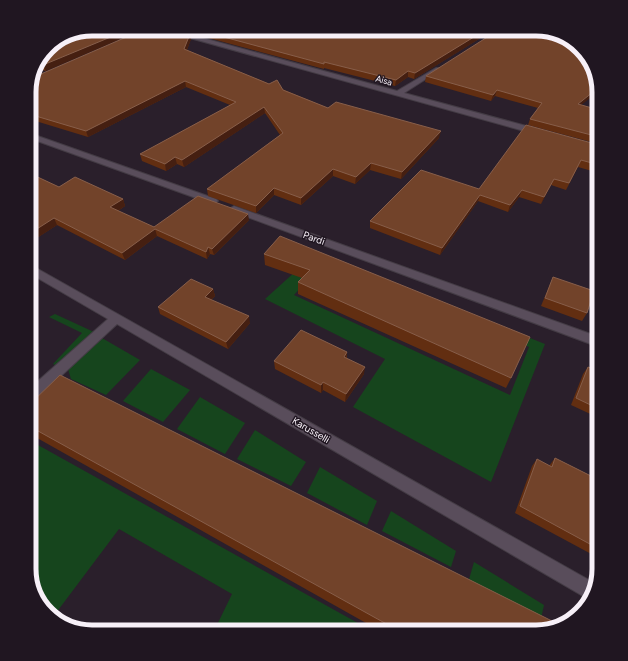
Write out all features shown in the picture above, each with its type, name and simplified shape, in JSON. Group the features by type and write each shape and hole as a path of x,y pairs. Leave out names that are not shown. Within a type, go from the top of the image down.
{"street":[{"name":"Aisa","path":"189,36 547,135"},
{"path":"399,93 442,66"},
{"name":"Pardi","path":"36,138 592,339"},
{"name":"Karusselli","path":"36,272 588,590"},
{"path":"36,391 116,318"}],"green space":[{"path":"317,252 324,262 294,295 510,395 529,347 487,328 490,322 545,344 491,482 353,407 385,359 265,299"},
{"path":"55,314 94,332 57,366 53,364 82,333 49,317"},
{"path":"102,338 140,360 106,395 71,379 68,369"},
{"path":"151,369 190,390 163,422 123,401"},
{"path":"200,397 245,423 225,454 177,429"},
{"path":"255,430 306,462 291,486 237,459"},
{"path":"36,444 361,625 217,625 232,594 119,529 56,612 43,597 37,580"},
{"path":"320,467 377,501 367,525 307,493"},
{"path":"391,511 456,551 451,567 382,531"},
{"path":"474,562 544,605 540,625 533,625 466,590"}],"building":[{"path":"113,36 43,65 52,52 70,40 81,37"},
{"path":"129,36 189,36 184,49 269,84 277,80 283,90 328,108 336,102 441,131 402,172 371,163 356,177 333,169 301,198 274,188 256,206 207,189 283,133 264,107 182,160 175,157 165,164 140,154 236,102 185,81 86,131 36,116 36,88 39,75"},
{"path":"220,36 476,36 415,73 408,71 396,80 324,62 324,64"},
{"path":"489,36 540,36 551,38 570,47 583,61 588,70 592,93 578,104 592,108 592,135 530,119 542,103 497,90 493,95 426,76"},
{"path":"526,125 592,143 592,163 581,160 569,183 554,179 544,197 522,190 510,205 480,195 442,248 370,221 421,170 479,189"},
{"path":"36,176 59,187 75,177 123,199 110,207 154,227 198,196 248,214 212,249 208,247 206,252 155,229 122,253 54,218 36,230"},
{"path":"280,236 530,337 511,378 298,282 310,270 264,254"},
{"path":"553,277 592,290 592,297 587,313 545,298"},
{"path":"191,279 213,289 205,297 249,316 226,342 158,307"},
{"path":"301,330 347,352 344,357 365,367 346,394 323,382 321,385 274,361"},
{"path":"588,367 592,368 592,406 576,398"},
{"path":"60,375 554,622 536,625 388,625 36,430 36,398"},
{"path":"555,458 592,476 592,545 520,506 537,459 552,467"}]}
